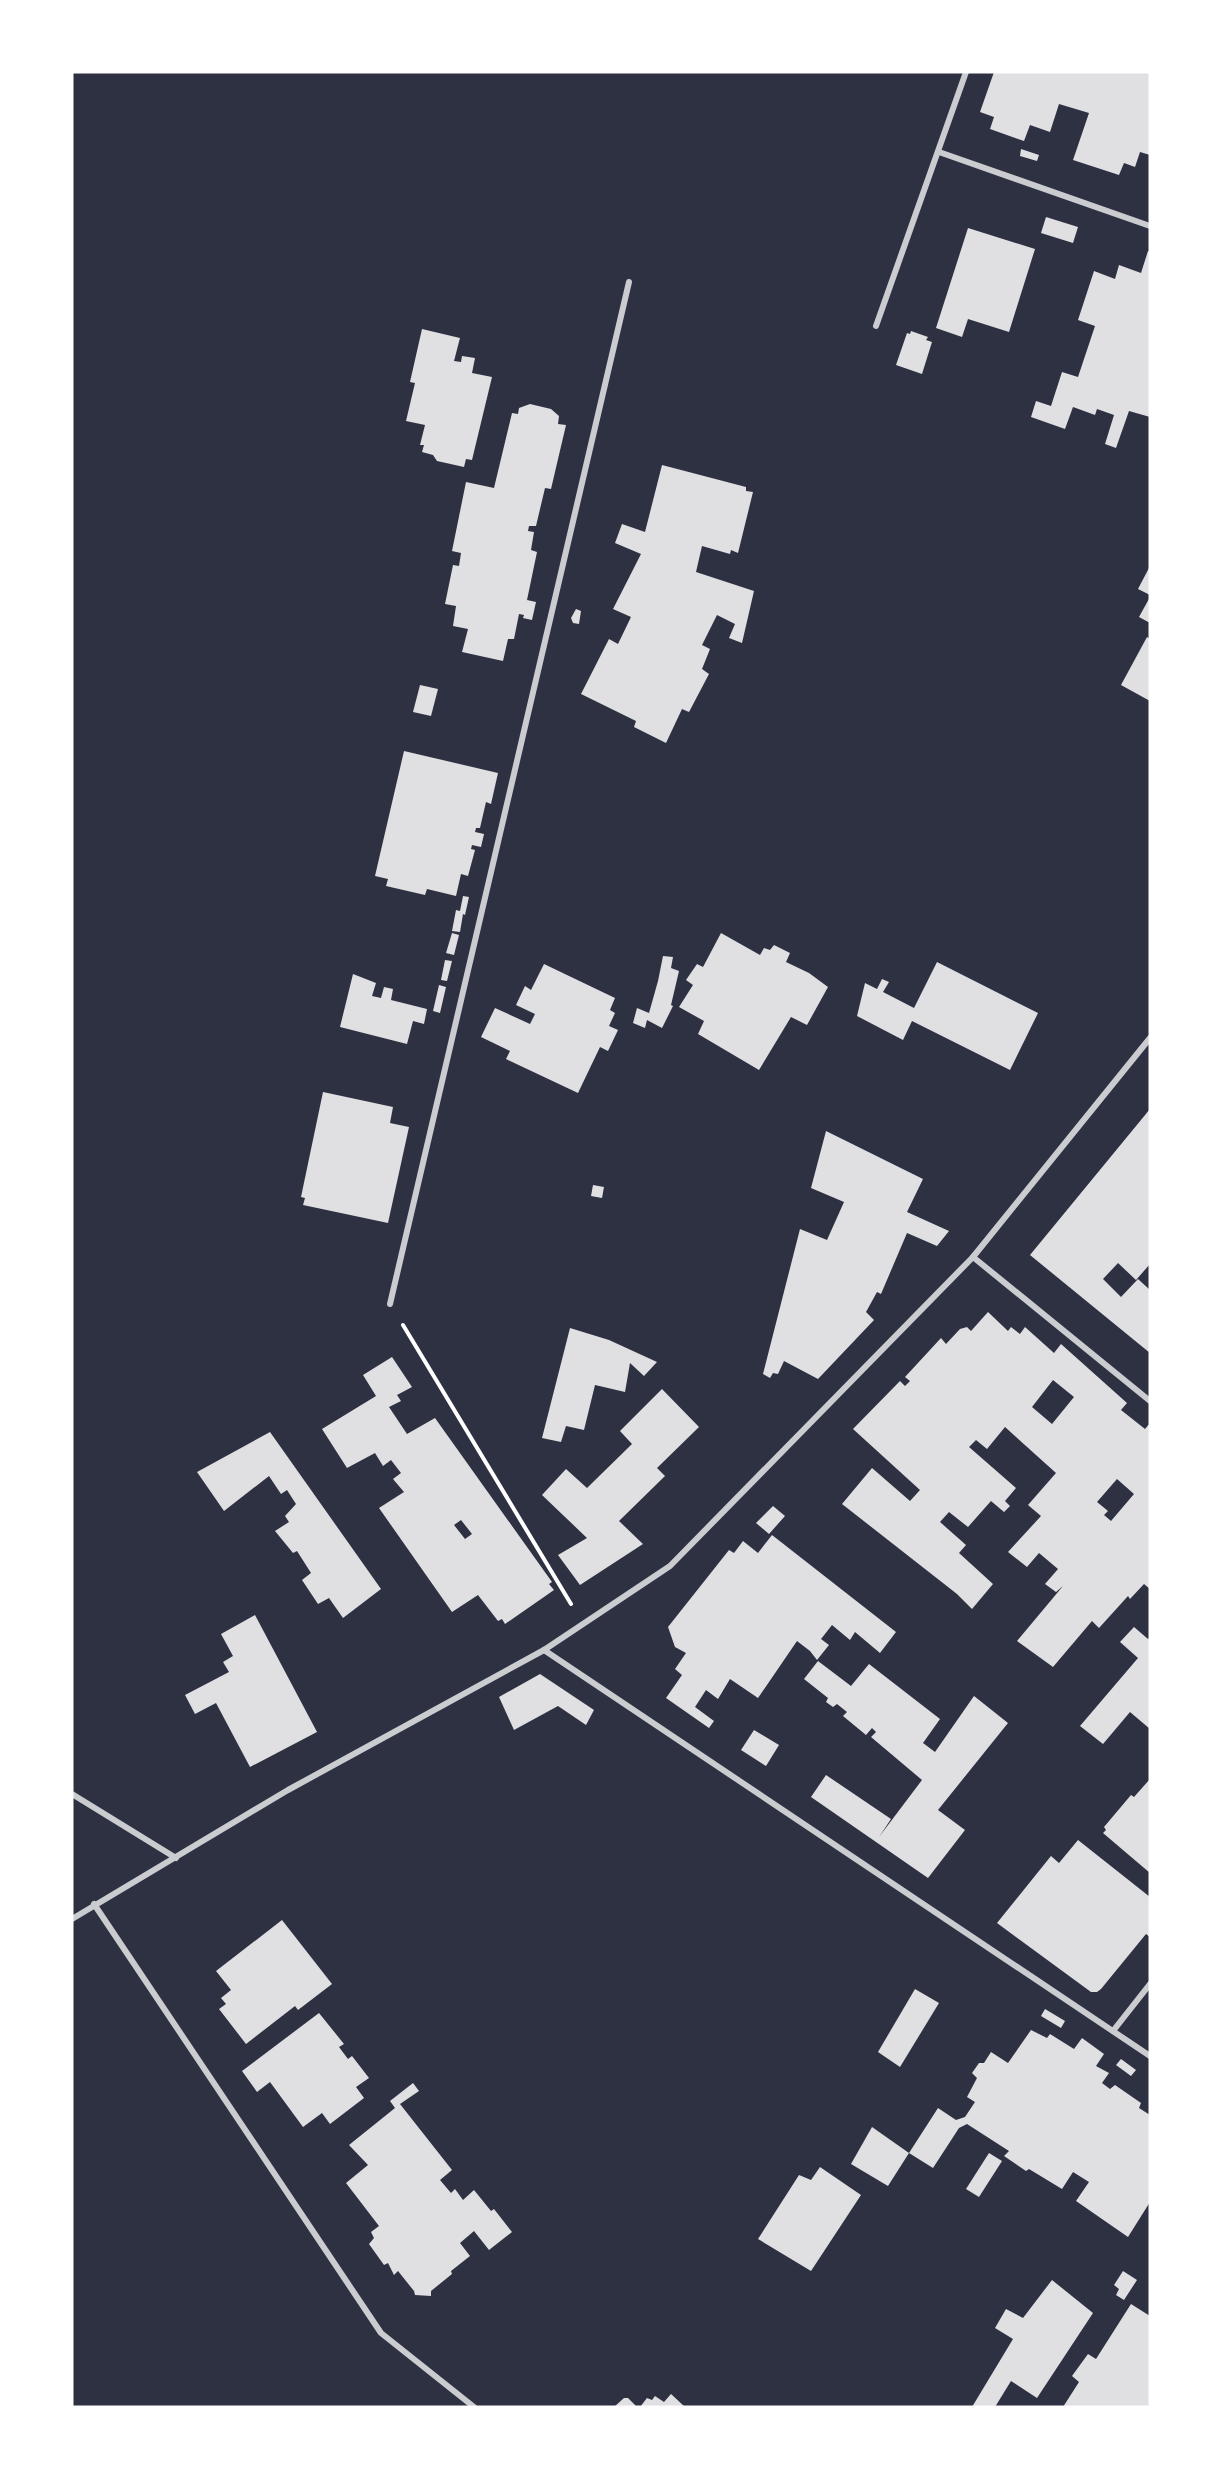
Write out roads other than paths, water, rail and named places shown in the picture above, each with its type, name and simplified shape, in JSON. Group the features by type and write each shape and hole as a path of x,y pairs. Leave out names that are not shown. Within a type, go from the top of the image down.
{"street":[{"path":"876,326 966,72"},
{"path":"939,152 1150,226"},
{"path":"390,1304 629,282"},
{"path":"72,1919 288,1790 544,1650 669,1566 973,1257 1150,1038"},
{"path":"973,1257 1150,1401"},
{"path":"544,1650 1150,2056"},
{"path":"72,1794 176,1858"},
{"path":"94,1904 381,2333 474,2407"},
{"path":"1113,2031 1150,1984"}]}
